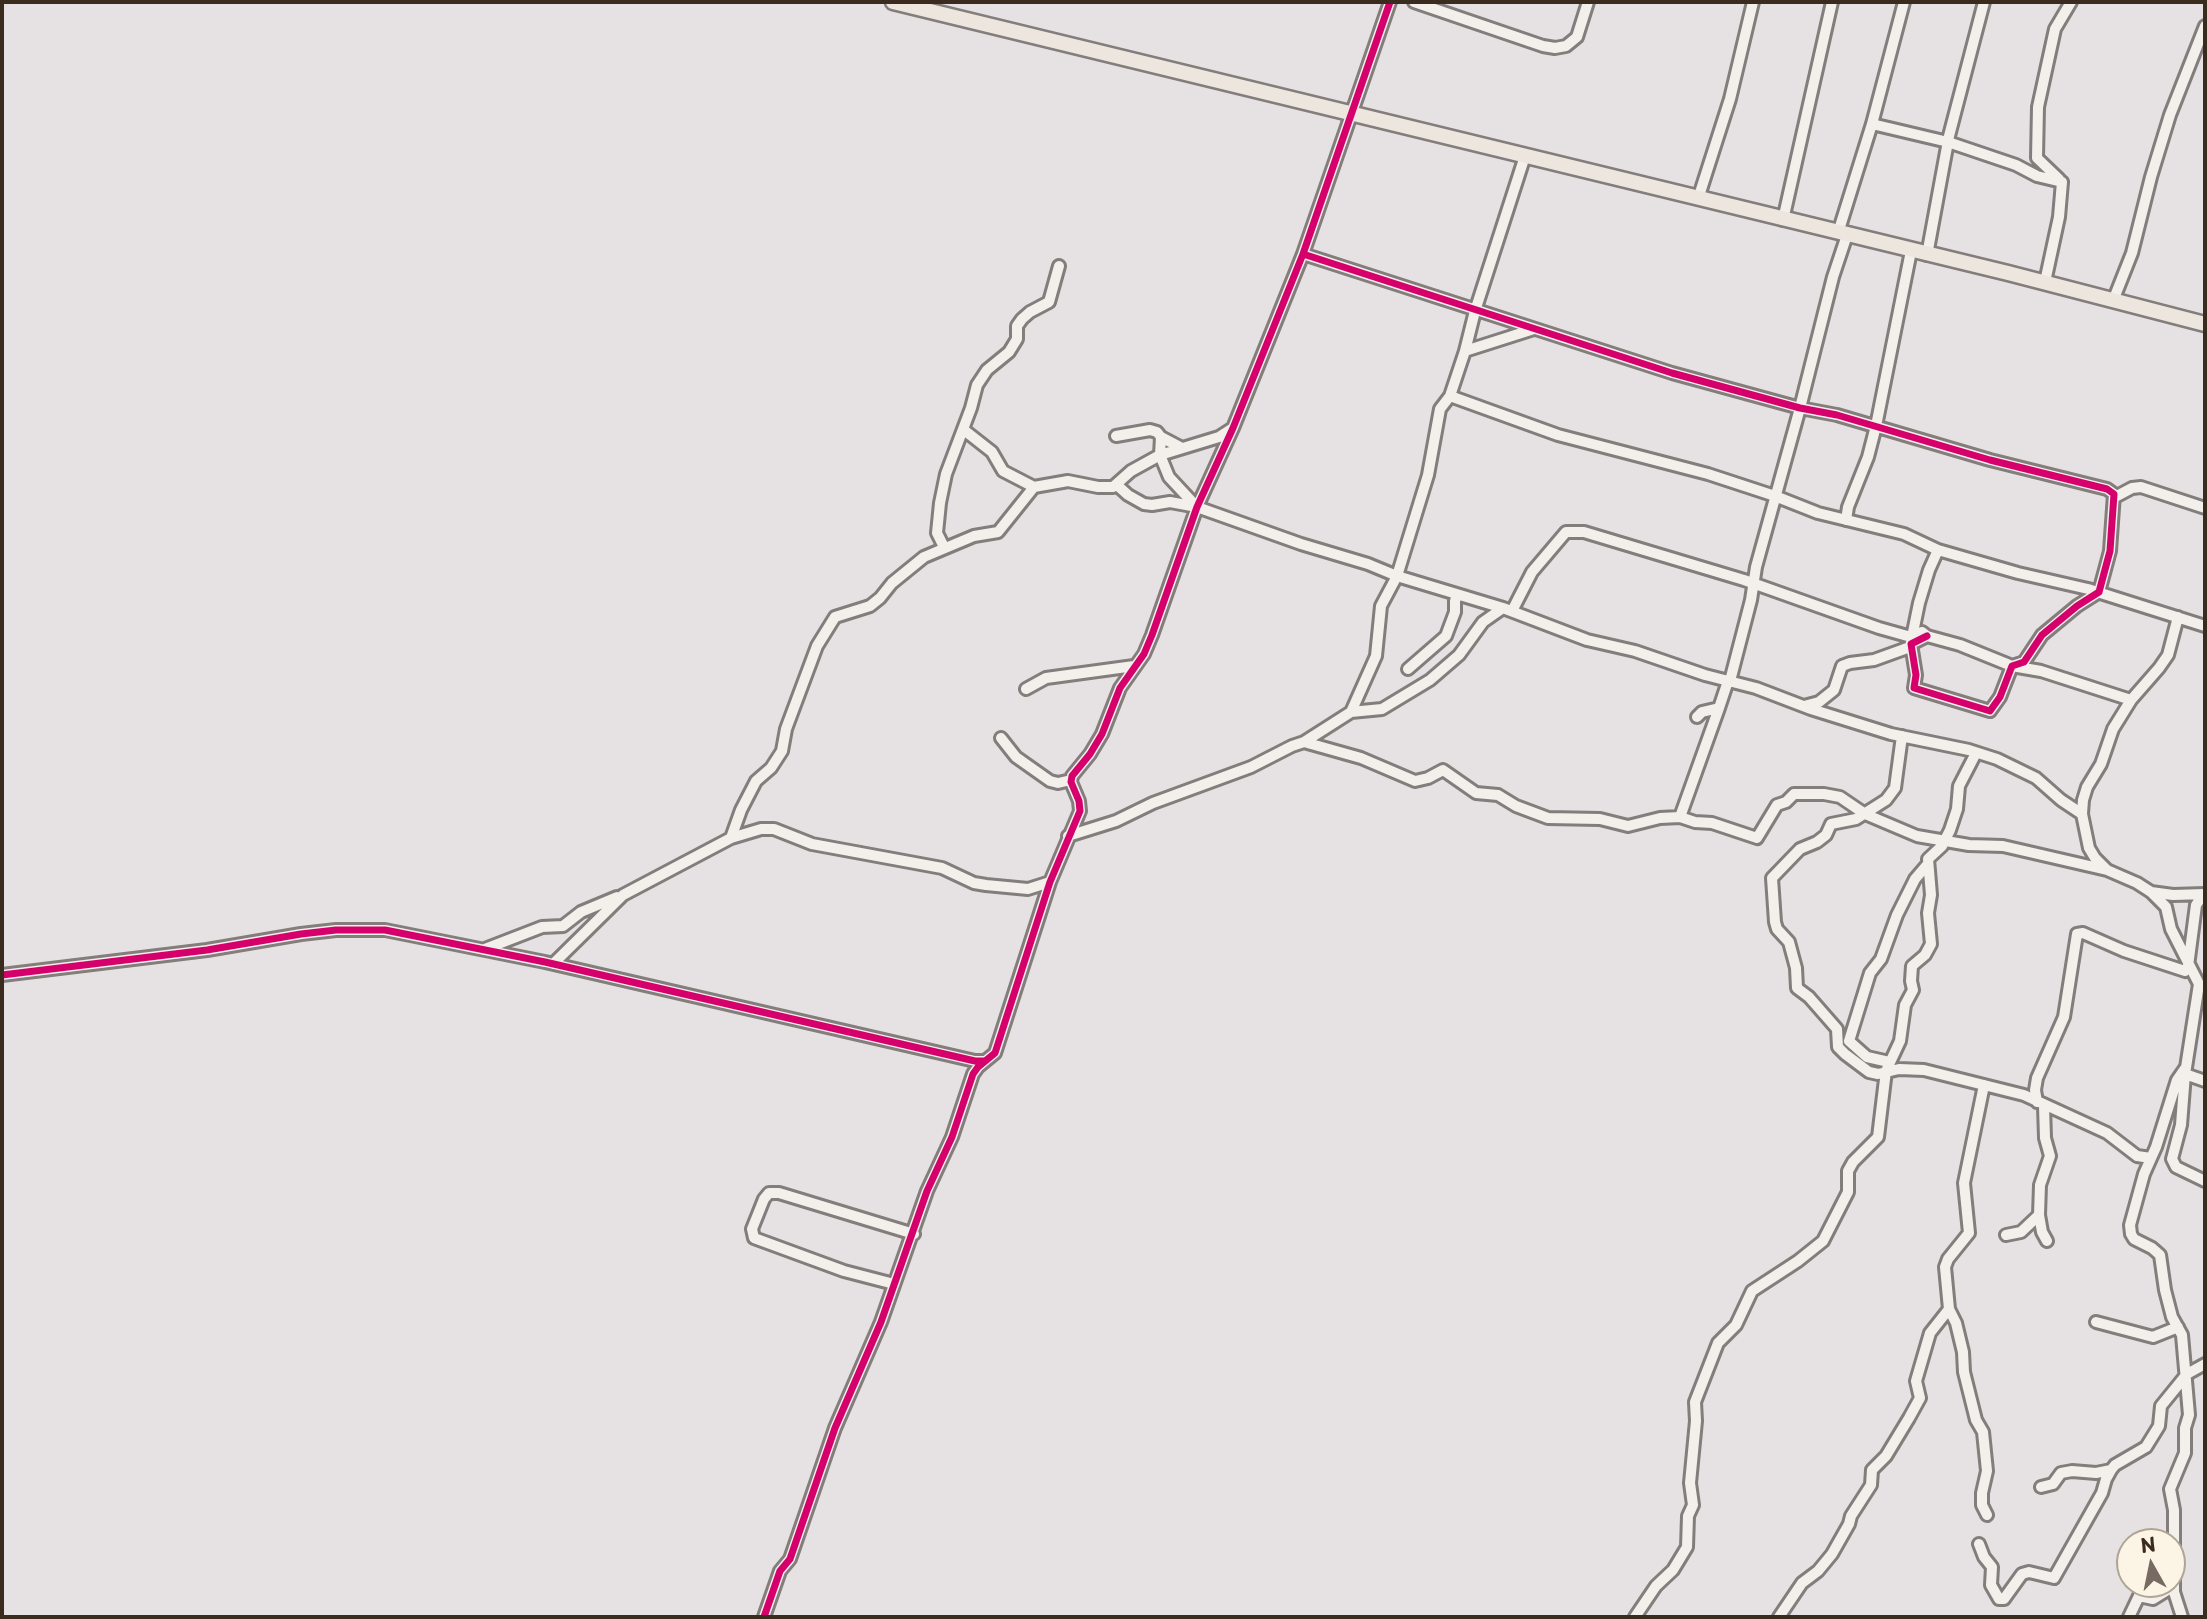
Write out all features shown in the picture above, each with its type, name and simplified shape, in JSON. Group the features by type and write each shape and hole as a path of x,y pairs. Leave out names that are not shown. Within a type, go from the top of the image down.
{"main road":[{"path":"893,2 2045,282 2205,324"}],"street":[{"path":"1001,738 1016,757 1050,781 1058,783 1071,780 1102,734 1116,695 1144,654 1152,635 1197,507 1233,428 1303,254 1390,2"},
{"path":"1414,2 1555,48 1566,46 1577,37 1588,2"},
{"path":"1699,199 1730,99 1754,2"},
{"path":"1783,220 1832,2"},
{"path":"1680,817 1729,681 1756,567 1800,408 1904,2"},
{"path":"1927,255 1948,142 1984,2"},
{"path":"2062,182 2037,158 2038,107 2055,29 2071,2"},
{"path":"2113,301 2132,253 2151,177 2171,115 2204,34"},
{"path":"1872,124 1948,142 2016,165 2038,176 2062,182"},
{"path":"1351,712 1376,656 1376,633 1381,606 1396,576 1429,475 1440,409 1450,396 1525,156"},
{"path":"2045,282 2059,217 2062,182"},
{"path":"1846,520 1876,426 1911,251"},
{"path":"1303,254 1672,373 1876,426 1990,460 2107,489 2115,497"},
{"path":"944,547 937,533 940,503 946,474 964,430 977,385 987,370 1014,345 1017,327 1022,319 1030,312 1047,305 1059,266"},
{"path":"1465,351 1534,329"},
{"path":"1450,396 1558,435 1708,474 1818,513 1904,534 1938,550 2099,592 2205,626"},
{"path":"731,838 756,781 771,768 782,751 786,729 817,646 840,614 857,612 870,606 917,561 974,536 998,532 1004,528 1020,502 1034,487 1068,481 1098,487 1117,485 1131,471 1160,454 1219,437 1233,428"},
{"path":"964,430 992,452 1003,471 1034,487"},
{"path":"1116,436 1150,430 1180,447"},
{"path":"1161,437 1160,454 1169,477 1197,507"},
{"path":"1117,485 1144,504 1170,502 1197,507 1301,544 1368,564 1396,576 1507,609 1587,640 1635,651 1902,736 1976,753 2020,769 2036,778 2082,814"},
{"path":"2115,497 2132,488 2141,487 2205,508"},
{"path":"2012,666 2024,662 2042,635 2099,592 2110,551 2115,497"},
{"path":"1068,836 1116,821 1153,803 1251,767 1304,742 1351,712 1382,709 1430,680 1459,656 1491,614 1507,609 1532,572 1568,531 1616,540 1744,580 1879,628 1960,645 2012,666 2041,671 2132,700"},
{"path":"1804,706 1819,702 1834,690 1842,666 1866,662 1907,649 1929,570 1938,550"},
{"path":"1408,669 1446,636 1455,612 1457,595"},
{"path":"2108,870 2092,854 2083,826 2083,800 2087,787 2101,764 2113,729 2168,655 2178,617"},
{"path":"1912,635 1915,690 1988,711 2000,697 2012,666"},
{"path":"1026,689 1046,678 1134,666"},
{"path":"1697,717 1702,712 1719,708"},
{"path":"1887,1066 1878,1074 1869,1072 1844,1054 1838,1047 1837,1029 1797,988 1796,968 1789,942 1777,929 1771,891 1774,875 1800,849 1826,835 1831,824 1856,819 1886,800 1895,788 1902,736"},
{"path":"1304,742 1361,758 1415,781 1443,770 1476,793 1498,795 1516,806 1548,818 1600,819 1628,826 1660,818 1680,817 1695,822 1712,823 1757,838 1776,806 1786,802 1794,794 1824,794 1840,797 1865,814 1917,836 1969,845 2003,846 2108,870 2151,892 2166,907 2171,929 2188,966 2202,985 2185,1070 2181,1125 2173,1163 2205,1181"},
{"path":"1635,1617 1656,1586 1673,1570 1686,1547 1688,1516 1693,1505 1690,1483 1696,1421 1695,1402 1718,1343 1736,1325 1752,1291 1823,1241 1848,1192 1848,1171 1878,1137 1887,1066 1900,1041 1905,1005 1913,990 1912,966 1925,955 1931,944 1928,859 1945,840 1957,809 1959,786 1976,753"},
{"path":"764,1617 780,1571 790,1559 835,1428 881,1322 927,1191 951,1138 973,1074 995,1053 1050,882 1081,807 1071,780"},
{"path":"485,949 542,927 563,926 581,912 623,895 748,831 774,829 811,844 943,869 986,885 1028,889 1050,882"},
{"path":"1927,865 1914,879 1881,959 1870,973 1849,1041 1867,1057 1887,1066 1924,1070 2036,1099 2107,1133 2137,1156 2151,1158"},
{"path":"2151,892 2173,895 2204,894"},
{"path":"2047,1241 2042,1232 2039,1215 2040,1185 2050,1156 2036,1099 2037,1078 2064,1017 2078,933 2183,972 2188,966 2196,905 2204,894"},
{"path":"553,964 623,895"},
{"path":"2,975 207,950 257,940 336,930 385,930 485,949 985,1062"},
{"path":"2185,1070 2205,1080"},
{"path":"2175,1528 2169,1489 2185,1453 2189,1409 2182,1335 2172,1317 2160,1255 2134,1239 2130,1225 2144,1174 2177,1080 2185,1070"},
{"path":"1984,1086 1964,1183 1969,1233 1946,1263 1949,1309 1956,1323 1976,1420 1983,1432 1987,1471 1982,1505 1987,1515"},
{"path":"894,1284 844,1271 754,1238 752,1229 769,1192 914,1234"},
{"path":"2006,1235 2021,1232 2039,1215"},
{"path":"1780,1617 1802,1583 1818,1571 1832,1554 1851,1516 1871,1485 1872,1470 1886,1456 1914,1408 1920,1395 1916,1381 1930,1333 1949,1309"},
{"path":"2096,1322 2153,1337 2178,1327"},
{"path":"1979,1544 1992,1567 1991,1586 1999,1600 2004,1600 2022,1574 2029,1572 2054,1578 2115,1465 2146,1447 2159,1426 2159,1410 2186,1374 2205,1364"},
{"path":"2041,1487 2053,1484 2061,1473 2111,1471"},
{"path":"2129,1617 2138,1598"},
{"path":"2177,1598 2182,1617"}],"cycle path":[{"path":"764,1617 780,1571 790,1559 835,1428 881,1322 927,1191 952,1137 973,1074 995,1053 1050,882 1080,811 1071,782 1072,776 1102,734 1120,688 1144,654 1152,635 1197,507 1233,428 1303,254 1390,2"},
{"path":"1303,254 1672,373 1800,408 1837,415 1990,460 2107,489 2114,494 2110,551 2099,592 2042,635 2024,662 2012,666 2000,697 1990,711 1914,688 1916,675 1911,644 1927,636"},
{"path":"2,975 207,950 301,934 336,930 385,930 545,962 975,1061 985,1061"}]}
